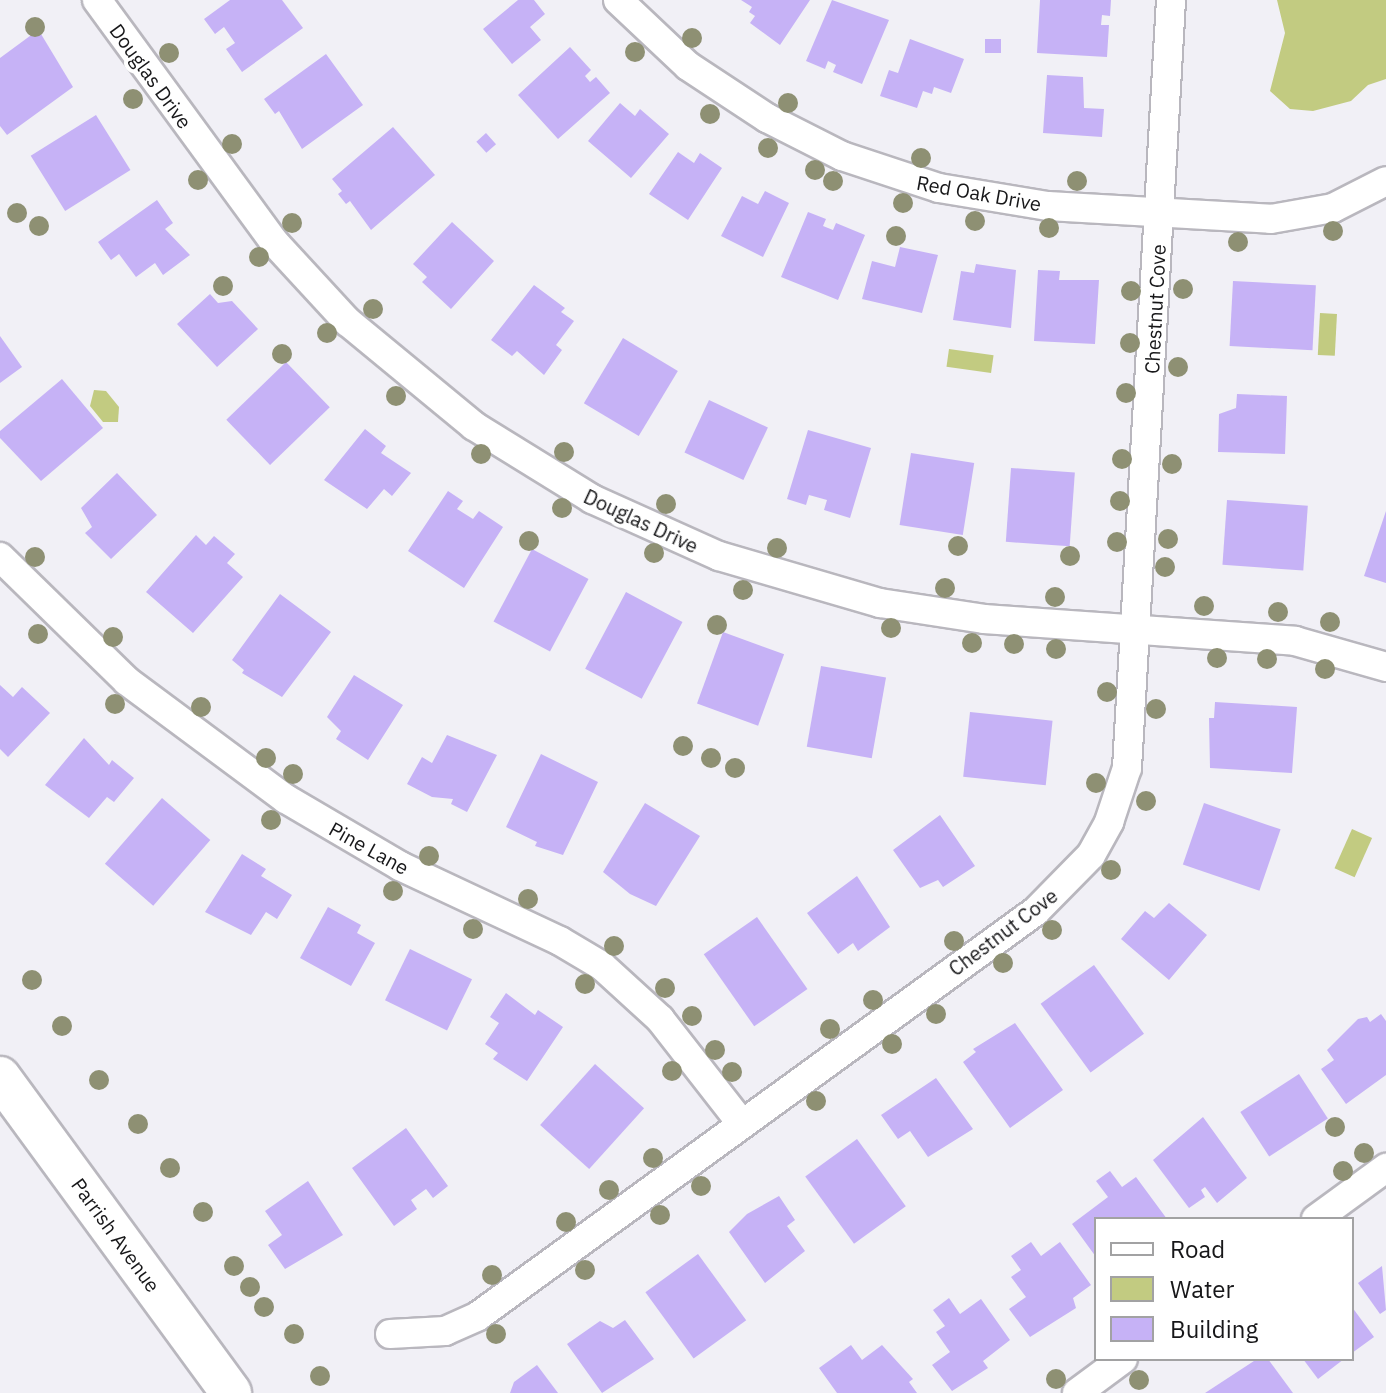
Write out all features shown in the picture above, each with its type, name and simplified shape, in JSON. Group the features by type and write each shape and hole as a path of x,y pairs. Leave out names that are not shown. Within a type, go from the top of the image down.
{"street":[{"name":"Douglas Drive","path":"97,0 232,187 330,304 427,390 530,464 683,542 824,589 957,616 1295,641 1386,667"},
{"name":"Red Oak Drive","path":"618,0 678,57 738,100 869,167 983,198 1160,213 1288,218 1333,208 1386,181"},
{"name":"Chestnut Cove","path":"390,1334 445,1331 478,1316 1036,911 1086,862 1109,822 1127,768 1171,0"},
{"name":"Pine Lane","path":"0,557 127,681 275,792 400,866 560,941 602,966 671,1030 742,1124"},
{"name":"Parrish Avenue","path":"0,1077 231,1393"},
{"path":"1319,1217 1386,1168"},
{"path":"1077,1393 1120,1361"}],"water":[{"path":"1277,0 1386,0 1386,79 1368,85 1351,101 1313,111 1290,109 1270,91 1285,33"},
{"path":"1320,313 1337,314 1335,356 1318,355"},
{"path":"949,349 994,355 991,373 946,367"},
{"path":"94,390 106,391 119,407 118,422 103,422 90,406"},
{"path":"1352,829 1372,838 1355,877 1335,868"}],"building":[{"path":"230,0 282,0 303,28 242,72 226,49 235,43 224,27 215,34 204,19"},
{"path":"518,0 534,0 545,14 530,27 541,40 512,64 483,29"},
{"path":"741,0 810,0 780,45 750,23 755,16 749,12 752,7"},
{"path":"832,0 889,20 862,84 833,72 836,65 828,61 825,69 806,61"},
{"path":"1040,0 1111,0 1110,16 1102,15 1101,25 1109,25 1107,57 1037,53"},
{"path":"34,33 41,34 73,87 7,135 0,126 0,58"},
{"path":"910,39 964,59 951,93 934,87 932,94 923,91 917,108 880,96 889,70 898,73"},
{"path":"985,39 1001,39 1001,53 985,53"},
{"path":"570,47 591,70 585,76 590,82 596,77 610,93 558,139 518,95"},
{"path":"326,54 363,105 302,149 279,111 275,114 264,99"},
{"path":"1047,75 1083,77 1084,108 1104,109 1102,137 1043,133"},
{"path":"620,103 635,116 640,109 669,134 631,178 588,141"},
{"path":"96,115 130,170 65,211 31,156"},
{"path":"393,127 435,175 371,230 350,201 346,204 338,194 342,191 332,179"},
{"path":"486,133 496,144 486,153 476,142"},
{"path":"678,152 694,163 700,153 722,168 688,220 649,194"},
{"path":"765,191 789,203 763,257 721,236 742,196 758,204"},
{"path":"157,200 173,223 165,229 190,255 163,275 155,263 136,277 119,254 111,260 98,242"},
{"path":"808,212 826,219 823,226 833,230 836,223 865,235 838,300 781,277"},
{"path":"452,222 494,261 451,309 422,282 427,277 413,264"},
{"path":"900,247 938,255 922,313 862,299 872,261 895,267"},
{"path":"976,264 1016,270 1011,328 953,320 961,271 974,273"},
{"path":"1038,270 1060,271 1059,280 1099,280 1095,344 1034,341"},
{"path":"1233,281 1316,285 1312,350 1230,346"},
{"path":"534,285 565,308 561,312 574,321 556,345 562,350 544,375 517,351 512,356 491,340"},
{"path":"210,294 218,303 232,301 258,329 217,367 177,324"},
{"path":"0,336 22,367 0,383"},
{"path":"623,338 678,371 639,436 584,403"},
{"path":"286,362 330,407 270,465 226,420"},
{"path":"62,379 103,428 41,481 0,438 0,431"},
{"path":"1237,394 1287,396 1285,454 1218,452 1219,414 1236,408"},
{"path":"709,400 768,427 743,480 684,453"},
{"path":"365,429 386,446 381,453 411,473 392,496 384,489 367,509 324,480"},
{"path":"808,430 871,448 850,518 824,510 827,500 809,495 806,505 787,499"},
{"path":"911,453 974,463 963,535 900,525"},
{"path":"1011,468 1075,472 1070,546 1006,542"},
{"path":"117,473 157,515 111,559 85,533 92,527 81,508"},
{"path":"448,491 463,501 457,509 473,519 479,511 503,527 464,588 408,551"},
{"path":"1227,500 1308,506 1303,570 1222,565"},
{"path":"1386,511 1386,583 1364,576"},
{"path":"196,535 206,545 214,536 235,554 227,563 243,577 193,633 146,592"},
{"path":"532,549 589,579 550,651 494,621"},
{"path":"626,592 683,622 642,699 585,669"},
{"path":"280,594 331,632 282,697 242,673 244,670 232,660"},
{"path":"723,632 784,654 758,726 697,703"},
{"path":"821,666 886,677 872,758 807,747"},
{"path":"354,675 403,705 368,760 336,739 341,731 327,717"},
{"path":"0,685 13,697 22,687 50,713 8,757 0,749"},
{"path":"1215,702 1297,707 1292,773 1210,768 1209,718 1214,718"},
{"path":"970,712 1053,721 1046,785 963,777"},
{"path":"447,735 497,755 467,812 451,804 453,799 432,797 407,784 422,757 432,763"},
{"path":"84,738 109,765 112,760 134,778 114,802 107,797 89,818 45,785"},
{"path":"541,754 598,782 563,855 535,846 537,842 506,827"},
{"path":"162,798 210,840 153,906 105,864"},
{"path":"645,803 700,836 656,906 630,894 603,872"},
{"path":"1204,803 1281,829 1259,891 1183,864"},
{"path":"940,815 975,866 943,887 938,880 920,888 893,850"},
{"path":"242,854 266,869 261,876 292,895 277,919 266,912 251,935 205,912"},
{"path":"857,876 890,927 858,951 853,943 838,954 807,913"},
{"path":"1169,903 1207,935 1169,980 1121,939 1145,911 1154,918"},
{"path":"328,907 361,925 357,933 375,943 351,986 300,958"},
{"path":"757,917 807,989 754,1026 704,954"},
{"path":"410,949 472,979 447,1030 385,1000"},
{"path":"1094,965 1144,1034 1091,1073 1041,1004"},
{"path":"506,993 535,1015 538,1010 563,1027 527,1081 493,1059 498,1053 485,1044 499,1023 490,1017"},
{"path":"1381,1014 1386,1021 1386,1075 1346,1104 1321,1069 1334,1060 1327,1050 1358,1019 1367,1017 1370,1022"},
{"path":"1015,1023 1063,1090 1010,1128 963,1062 976,1052 973,1049"},
{"path":"595,1064 644,1108 589,1169 540,1125"},
{"path":"1299,1074 1328,1118 1269,1157 1240,1112"},
{"path":"936,1078 973,1129 928,1157 910,1131 898,1139 881,1115"},
{"path":"1203,1117 1247,1178 1217,1203 1205,1187 1201,1190 1205,1197 1189,1208 1153,1160"},
{"path":"406,1128 448,1186 433,1198 426,1189 411,1200 417,1209 394,1226 352,1168"},
{"path":"857,1139 906,1206 854,1244 805,1177"},
{"path":"1110,1171 1122,1187 1136,1177 1166,1217 1094,1217 1094,1254 1072,1224 1108,1197 1096,1181"},
{"path":"308,1181 343,1235 285,1269 268,1245 282,1235 265,1211"},
{"path":"779,1196 795,1220 787,1226 805,1251 765,1283 729,1232 747,1214"},
{"path":"1031,1242 1041,1256 1060,1242 1091,1285 1073,1298 1076,1308 1030,1337 1009,1309 1026,1297 1011,1277 1021,1270 1011,1256"},
{"path":"698,1254 746,1320 694,1359 645,1292"},
{"path":"1382,1266 1386,1310 1380,1314 1358,1283"},
{"path":"949,1298 960,1314 981,1299 1010,1340 983,1361 988,1368 952,1391 932,1365 950,1352 936,1332 945,1326 933,1310"},
{"path":"1354,1310 1374,1337 1354,1352"},
{"path":"625,1320 654,1359 602,1393 567,1344 600,1321 613,1328"},
{"path":"851,1345 862,1360 882,1345 913,1379 909,1382 917,1393 837,1393 819,1368"},
{"path":"1254,1361 1269,1361 1293,1393 1205,1393"},
{"path":"1304,1361 1341,1361 1318,1379"},
{"path":"537,1365 558,1393 510,1393 514,1382"}]}
